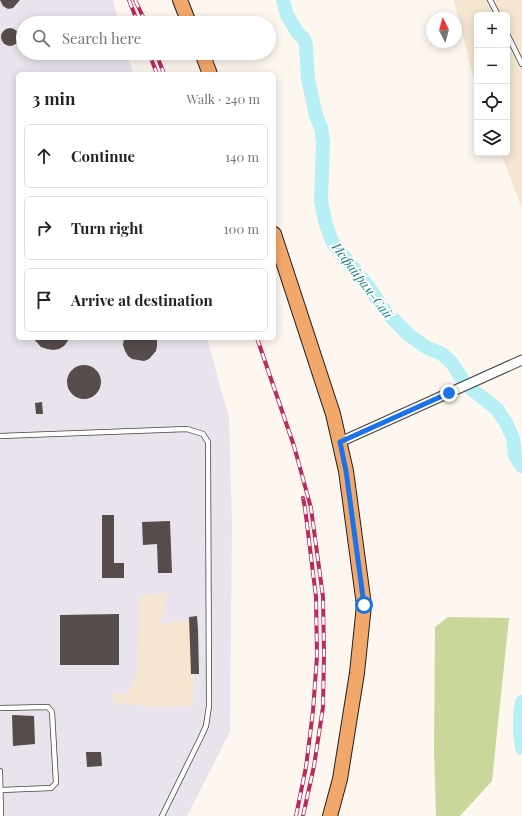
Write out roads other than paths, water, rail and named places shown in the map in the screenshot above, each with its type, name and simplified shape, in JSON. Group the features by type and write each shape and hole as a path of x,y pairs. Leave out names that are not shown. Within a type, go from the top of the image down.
{"main road":[{"path":"180,0 186,16"},
{"path":"205,60 209,72"},
{"path":"276,240 301,311 333,414 340,442 346,471 364,605 356,681 340,779 330,816"}],"street":[{"path":"340,442 522,360"}],"lane":[{"path":"490,0 496,12"},
{"path":"510,40 522,64"},
{"path":"0,436 187,429 203,434 208,442 209,706 206,726 162,816"},
{"path":"0,708 48,706 52,712 56,783 51,788 0,790"},
{"path":"0,771 1,816"}],"waterway":[{"name":"Исфайрам-Сай","path":"283,0 287,15 297,32 304,39 306,45 308,79 316,116 321,127 323,142 321,201 326,225 333,243 393,319 410,336 426,347 442,354 452,363 466,385 497,409 513,438 515,456 522,466"},
{"name":"Исфайрам-Сай","path":"522,702 520,714 520,736 522,748"}],"railway":[{"path":"129,0 135,16"},
{"path":"135,0 143,16"},
{"path":"152,60 156,72"},
{"path":"159,60 163,72"},
{"path":"258,340 294,446 311,508 323,597 323,707 314,766 303,816"},
{"path":"296,816 306,767 313,711 317,656 316,597 303,498"}]}
